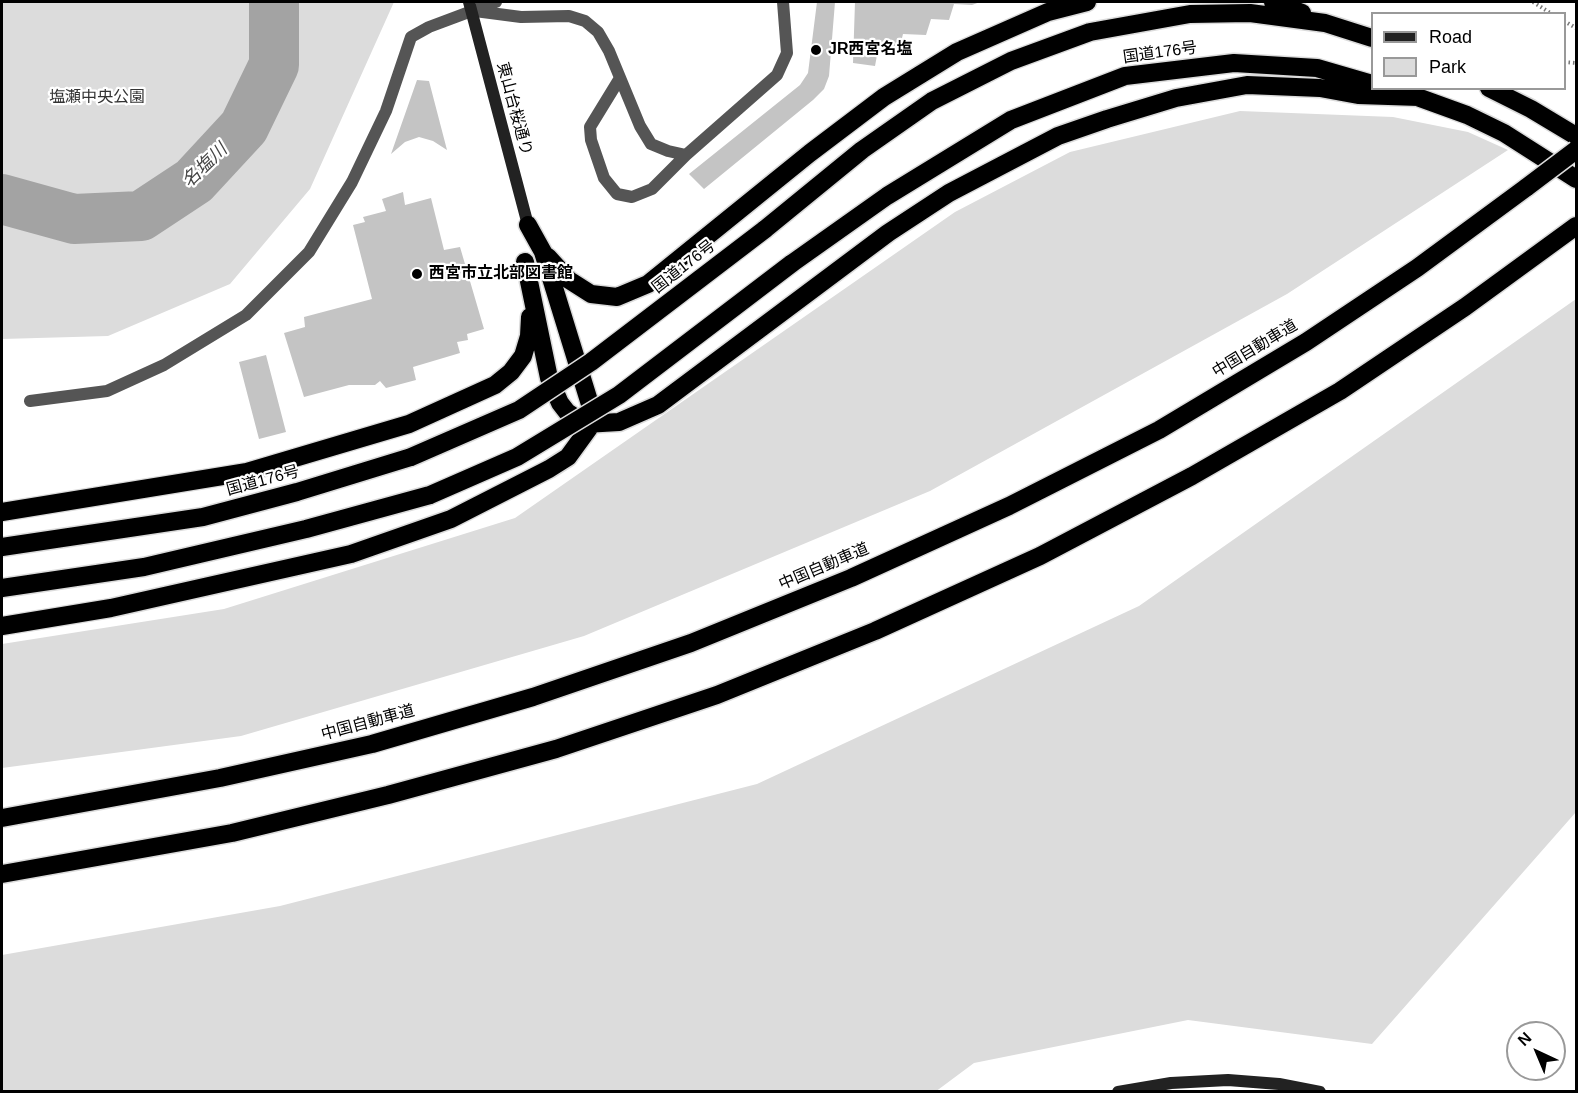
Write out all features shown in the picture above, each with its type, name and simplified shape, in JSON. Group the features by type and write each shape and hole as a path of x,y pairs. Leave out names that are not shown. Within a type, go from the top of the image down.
{"highway":[{"path":"543,252 568,280 591,294 617,297 648,284 801,160 884,97 957,52 1048,12 1087,2"},
{"path":"1273,2 1325,23"},
{"name":"国道176号","path":"2,547 203,517 297,492 411,457 519,410 609,348 764,230 862,150 932,101 1011,61 1090,32 1190,14 1250,13 1325,23 1371,38"},
{"name":"国道176号","path":"2,588 144,567 306,529 430,495 517,457 620,395 791,264 887,196 1011,120 1125,76 1234,63 1317,68 1371,84"},
{"path":"525,262 554,393 567,412 585,424 619,422 658,405 897,227 949,193 1058,136 1176,98 1247,85 1320,88 1358,95 1419,96"},
{"path":"1397,90 1467,115 1504,133 1576,179"},
{"path":"1493,90 1531,109 1576,136"},
{"name":"中国自動車道","path":"2,818 220,778 372,744 533,697 680,646 851,578 1009,506 1159,430 1306,342 1417,268 1576,150"},
{"path":"2,626 111,608 351,554 451,519 568,457 592,424 593,414 543,252 528,225"},
{"path":"2,512 247,471 409,424 495,386 511,372 523,356 529,336 530,317 525,262 528,225"},
{"path":"2,874 232,833 388,795 545,753 717,695 875,632 1040,556 1192,476 1321,402 1465,308 1576,226"}],"street":[{"path":"30,401 107,391 164,365 246,315 309,252 352,182 386,111 411,37 470,6 496,2"},
{"path":"620,78 590,127 591,140 604,178 617,194 632,197 652,189 686,155 777,75 787,53 783,2"},
{"path":"470,6 521,17 569,16 585,21 598,32 603,41 640,126 651,144 686,155"},
{"name":"東山台桜通り","path":"470,6 528,225"},
{"path":"1118,1092 1171,1083 1228,1080 1279,1084 1320,1092"}],"path":[{"path":"1533,2 1549,12"}],"green space":[{"name":"塩瀬中央公園","path":"2,2 394,2 310,189 230,284 108,336 2,339"},
{"path":"1240,111 1393,117 1468,132 1508,150 1287,294 930,491 584,636 241,736 2,768 2,644 224,609 515,518 955,212 1070,152"},
{"path":"1576,299 1576,812 1372,1044 1188,1020 974,1063 935,1092 2,1091 2,955 280,906 757,784 1139,606"}],"building":[{"path":"817,2 835,2 829,76 824,89 704,189 689,174 800,85 808,73"},
{"path":"855,2 980,2 972,5 954,4 949,20 931,19 926,35 903,34 899,50 878,50 875,66 853,63"},
{"path":"417,80 429,81 447,150 433,141 419,137 405,142 391,154"},
{"name":"西宮市立北部図書館","path":"403,192 405,205 431,198 444,250 460,247 484,329 467,334 468,340 457,342 460,353 413,367 416,380 386,388 380,381 375,385 349,385 304,397 284,333 305,327 304,317 372,299 353,225 365,222 363,217 386,211 382,199"},
{"path":"266,355 286,432 259,439 239,362"}],"waterway":[{"name":"名塩川","path":"2,199 74,219 141,216 194,181 244,127 274,65 274,2"}],"place":[{"name":"JR西宮名塩","path":"816,50"},
{"name":"西宮市立北部図書館","path":"417,274"}]}
